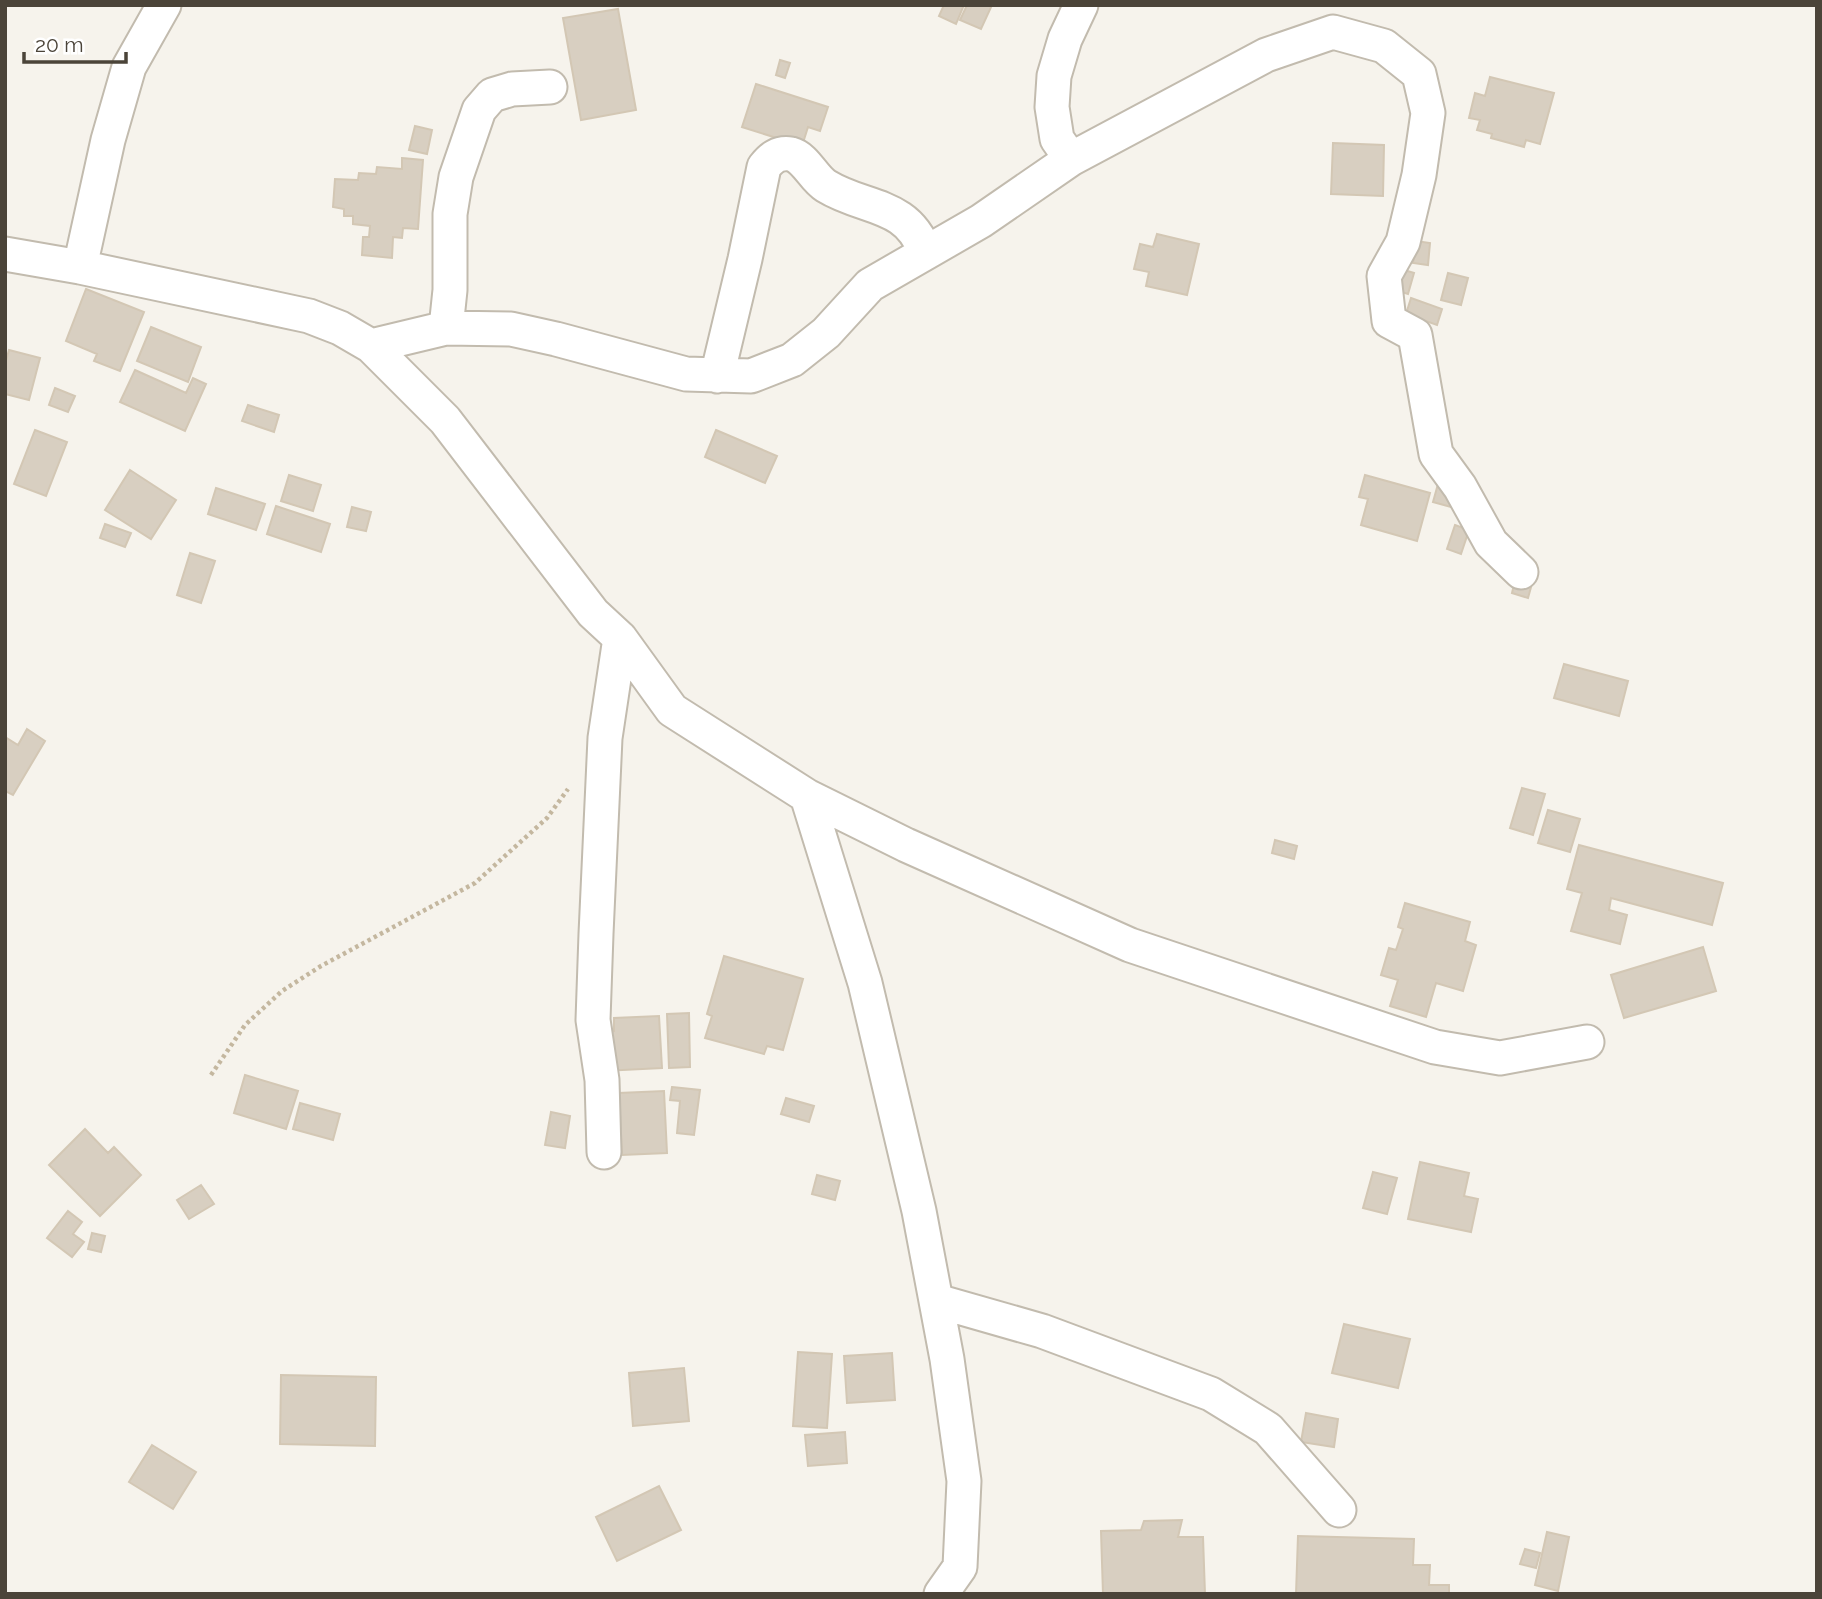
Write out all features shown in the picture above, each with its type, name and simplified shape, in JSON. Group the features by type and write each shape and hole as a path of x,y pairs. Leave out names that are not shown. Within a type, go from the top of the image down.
{"street":[{"path":"80,267 107,140 129,67 164,5"},
{"path":"1072,159 1058,139 1052,107 1054,76 1066,38 1081,5"},
{"path":"371,346 446,328 511,329 556,338 686,374 751,376 792,360 826,333 870,285 981,221 1072,159 1266,55 1333,32 1384,46 1419,74 1428,113 1419,175 1403,242 1384,276 1388,321 1415,335 1436,454 1461,487 1491,543 1521,572"},
{"path":"446,328 450,290 450,214 459,165 479,110 492,95 512,89 550,87"},
{"path":"717,376 748,248 764,167 770,159 788,153 799,157 824,185 863,203 894,212 908,222 922,242 925,252"},
{"path":"5,254 80,267 309,316 340,328 371,346 445,420 593,613 620,638 672,710 807,796 906,845 1130,945 1435,1046 1500,1058 1587,1042"},
{"path":"604,1152 602,1080 593,1020 605,738 620,638"},
{"path":"807,796 865,983 919,1211 947,1359 964,1481 960,1567 941,1594"},
{"path":"937,1301 1042,1331 1211,1394 1268,1429 1339,1510"}],"path":[{"path":"211,1075 245,1025 282,991 321,965 475,883 547,818 569,788"}],"building":[{"path":"944,5 964,5 956,24 939,16"},
{"path":"967,5 992,5 981,29 960,20"},
{"path":"618,9 636,110 581,120 563,18"},
{"path":"780,60 790,63 785,78 776,75"},
{"path":"1490,77 1554,93 1540,144 1526,140 1524,147 1491,138 1492,134 1477,130 1480,120 1469,118 1475,93 1485,96"},
{"path":"756,84 828,107 820,131 808,127 802,146 742,127"},
{"path":"415,126 432,130 427,154 409,150"},
{"path":"1333,143 1384,145 1383,196 1331,194"},
{"path":"402,158 423,160 418,229 403,228 402,238 393,237 392,258 362,255 363,237 369,237 370,226 353,224 353,216 344,216 344,209 333,207 335,179 358,180 359,173 376,174 377,167 402,169"},
{"path":"1157,234 1199,244 1187,295 1146,286 1149,272 1134,269 1140,244 1153,247"},
{"path":"1416,241 1430,243 1428,265 1413,263"},
{"path":"1394,267 1414,273 1408,294 1386,287"},
{"path":"1448,273 1468,278 1461,305 1441,300"},
{"path":"86,289 144,312 120,371 94,361 97,354 66,341"},
{"path":"1411,298 1442,309 1437,325 1406,314"},
{"path":"151,327 201,347 188,382 137,361"},
{"path":"9,350 40,358 29,400 5,394 5,364"},
{"path":"135,370 186,393 193,378 206,384 185,431 120,402"},
{"path":"55,388 75,396 68,412 49,405"},
{"path":"248,405 279,415 274,432 242,421"},
{"path":"35,430 67,442 46,496 14,484"},
{"path":"716,430 777,456 765,483 705,457"},
{"path":"130,470 176,500 151,539 105,510"},
{"path":"289,475 321,485 313,511 281,501"},
{"path":"1365,475 1430,493 1417,541 1361,525 1368,499 1359,497"},
{"path":"1438,484 1456,489 1451,507 1433,502"},
{"path":"216,488 265,504 256,530 208,514"},
{"path":"276,506 330,524 321,552 267,534"},
{"path":"352,507 371,512 366,531 347,527"},
{"path":"105,524 131,533 125,547 100,538"},
{"path":"1455,525 1469,530 1461,554 1447,549"},
{"path":"190,553 215,561 201,603 177,595"},
{"path":"1516,576 1533,580 1528,598 1512,593"},
{"path":"1564,664 1628,681 1619,716 1554,698"},
{"path":"27,729 45,741 13,795 5,791 5,737 18,745"},
{"path":"1522,788 1545,794 1533,835 1510,828"},
{"path":"1548,810 1580,819 1570,852 1538,843"},
{"path":"1275,840 1297,846 1294,859 1272,853"},
{"path":"1579,845 1723,883 1712,925 1611,898 1609,910 1627,915 1620,944 1571,931 1582,893 1567,889"},
{"path":"1405,903 1470,922 1465,941 1476,945 1463,991 1436,983 1426,1017 1390,1006 1398,980 1381,975 1389,948 1396,950 1403,929 1398,927"},
{"path":"1703,947 1716,991 1624,1018 1611,975"},
{"path":"724,956 803,979 783,1050 767,1046 764,1054 705,1038 712,1016 707,1014"},
{"path":"689,1013 690,1067 669,1068 667,1014"},
{"path":"659,1016 662,1068 603,1071 601,1032 614,1031 614,1018"},
{"path":"245,1075 298,1091 286,1129 234,1113"},
{"path":"672,1087 700,1090 694,1135 677,1133 680,1101 670,1100"},
{"path":"664,1091 667,1153 622,1155 619,1093"},
{"path":"786,1098 814,1106 809,1122 781,1114"},
{"path":"300,1103 340,1114 333,1140 293,1129"},
{"path":"551,1112 570,1116 565,1148 545,1145"},
{"path":"85,1129 108,1153 114,1147 141,1175 100,1216 49,1165"},
{"path":"1420,1162 1469,1173 1464,1196 1478,1199 1471,1232 1408,1219"},
{"path":"1373,1172 1397,1178 1387,1214 1363,1208"},
{"path":"817,1175 840,1181 835,1200 812,1194"},
{"path":"201,1185 214,1204 189,1219 177,1200"},
{"path":"68,1211 82,1222 73,1234 84,1242 72,1257 47,1238"},
{"path":"92,1233 105,1236 101,1252 88,1249"},
{"path":"1344,1324 1410,1339 1398,1388 1332,1373"},
{"path":"798,1352 832,1354 827,1428 793,1426"},
{"path":"892,1353 895,1400 847,1403 844,1356"},
{"path":"684,1368 689,1421 633,1426 629,1373"},
{"path":"281,1375 376,1377 375,1446 280,1444"},
{"path":"1306,1413 1338,1419 1334,1447 1301,1442"},
{"path":"845,1432 847,1463 808,1466 805,1435"},
{"path":"152,1445 196,1472 173,1509 129,1482"},
{"path":"659,1486 681,1530 617,1561 596,1517"},
{"path":"1182,1520 1178,1537 1203,1537 1205,1594 1103,1594 1101,1531 1141,1530 1144,1521"},
{"path":"1547,1532 1569,1537 1558,1591 1535,1585"},
{"path":"1298,1536 1414,1539 1413,1565 1430,1565 1429,1585 1449,1585 1449,1594 1296,1594"},
{"path":"1525,1549 1540,1553 1536,1568 1520,1564"}]}
